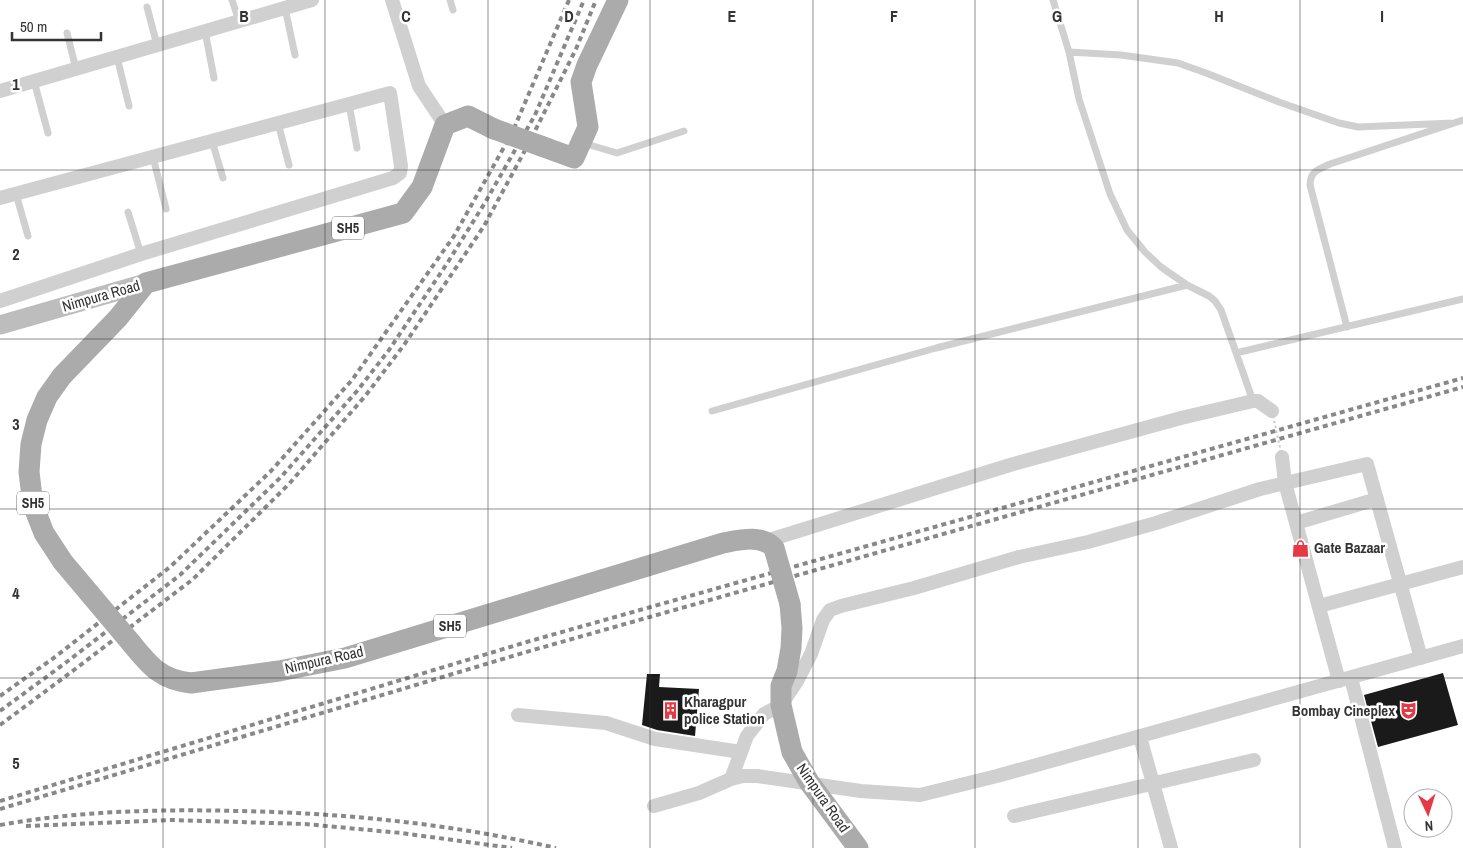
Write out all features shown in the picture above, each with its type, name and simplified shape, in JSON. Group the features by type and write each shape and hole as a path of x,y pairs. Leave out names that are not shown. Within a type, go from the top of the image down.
{"main road":[{"path":"445,124 468,116 494,129 574,158 588,127 582,82 587,66 618,0"},
{"name":"SH5","path":"146,283 403,213 422,187 445,124"},
{"name":"Nimpura Road","path":"146,283 118,318 62,376 47,397 37,420 31,444 29,472 33,505 44,533 63,562 147,663 159,674 178,682 191,683 345,658 723,543 758,539 770,544 790,604 792,648 782,686 782,705 792,752 809,782 858,848"},
{"name":"Nimpura Road","path":"0,326 146,283"}],"street":[{"path":"0,91 312,0"},
{"path":"392,0 419,86 445,124"},
{"path":"0,198 390,93 401,166 400,173 393,178 141,254 0,301"},
{"path":"770,544 1010,465 1181,418 1252,401 1258,401 1272,411"},
{"path":"1282,457 1286,484 1319,606 1345,679 1395,848"},
{"path":"731,779 747,736 764,714 782,705 811,654 823,620 830,610 1019,557 1096,540 1156,523 1260,489 1367,464 1421,658"},
{"path":"1296,523 1376,499"},
{"path":"1319,606 1463,567"},
{"path":"654,806 700,793 731,779 757,776 861,791 920,795 1140,737 1463,646"},
{"path":"518,715 599,722 655,739 741,752"},
{"path":"1140,737 1171,848"},
{"path":"1014,816 1254,760"}],"lane":[{"path":"232,0 239,21"},
{"path":"450,0 453,10"},
{"path":"1053,0 1069,52 1079,99 1110,194 1127,230 1145,252 1161,267 1215,301 1221,310 1252,401"},
{"path":"147,8 156,45"},
{"path":"285,8 296,54"},
{"path":"205,31 214,78"},
{"path":"67,33 76,69"},
{"path":"1069,52 1121,55 1178,63 1206,72 1279,102 1339,123 1358,127 1454,122"},
{"path":"117,57 129,106"},
{"path":"34,81 48,133"},
{"path":"349,104 357,148"},
{"path":"1347,327 1310,185 1312,173 1330,164 1463,120"},
{"path":"278,123 289,164"},
{"path":"581,142 617,153 684,131"},
{"path":"212,141 223,178"},
{"path":"153,157 166,210"},
{"path":"16,194 28,236"},
{"path":"128,212 141,254"},
{"path":"712,411 936,348 1187,284"},
{"path":"1236,352 1463,299"}],"path":[{"path":"1272,411 1282,457"}],"building":[{"name":"Bombay Cineplex","path":"1443,673 1458,725 1378,747 1364,695"},
{"name":"Kharagpur police Station","path":"647,674 660,674 659,687 699,689 695,736 657,730 642,725"}],"railway":[{"path":"0,696 55,657 170,567 271,471 352,380 454,236 512,133 569,0"},
{"path":"0,711 180,575 281,477 357,391 389,350 486,201 535,115 584,0"},
{"path":"0,725 192,580 289,484 366,395 404,345 484,226 529,143 576,49 596,0"},
{"path":"0,801 530,641 1463,378"},
{"path":"0,809 533,650 1463,387"},
{"path":"0,825 29,820 118,812 178,810 278,812 358,817 438,826 556,848"},
{"path":"26,826 171,820 305,824 401,833 512,848"}],"place":[{"name":"Gate Bazaar","path":"1300,548"},
{"name":"Kharagpur police Station","path":"670,711"},
{"name":"Bombay Cineplex","path":"1409,711"}]}
